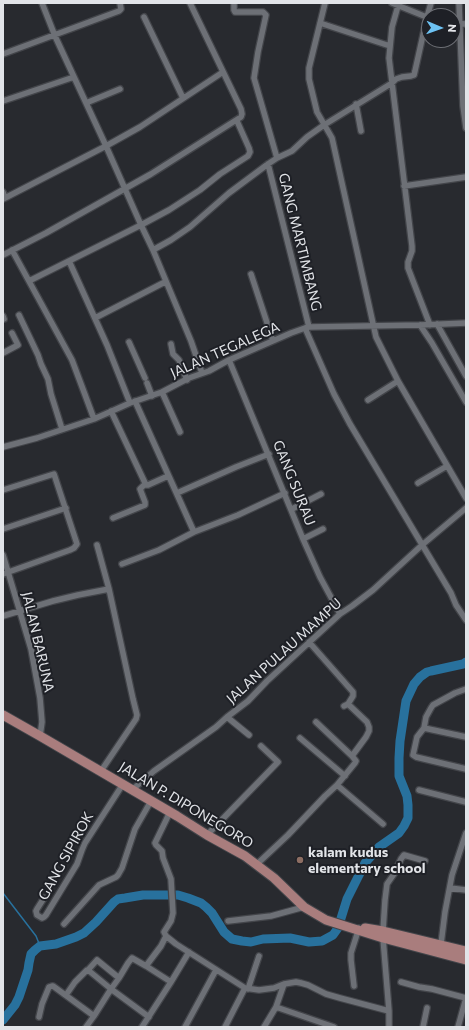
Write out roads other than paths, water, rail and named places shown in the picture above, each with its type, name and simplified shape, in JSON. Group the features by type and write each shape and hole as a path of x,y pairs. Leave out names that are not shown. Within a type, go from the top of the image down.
{"main road":[{"name":"JALAN P. DIPONEGORO","path":"3,715 245,856 274,878 304,907 322,919 383,935"},
{"path":"383,935 441,944 466,951"},
{"path":"383,935 466,960"}],"street":[{"path":"42,3 54,36 153,250 165,282 188,334 202,373"},
{"path":"3,54 119,11 121,9 120,3"},
{"path":"3,255 46,233 151,174 237,121 241,117 242,112 190,3"},
{"path":"234,3 235,12 263,12 266,14 254,78 276,158"},
{"path":"325,3 309,68 309,74 317,112 332,138 376,337 398,381 466,498"},
{"path":"392,3 421,15"},
{"path":"398,6 392,26 389,58 412,249 408,262 408,268 434,324 466,376"},
{"path":"144,17 183,98"},
{"path":"320,23 390,46"},
{"path":"153,250 171,240 196,222 229,193 276,158 292,151 307,137 324,125 392,83 396,79 415,74 421,48"},
{"path":"458,48 466,128"},
{"path":"4,196 106,146 140,127 223,72"},
{"path":"3,101 74,77"},
{"path":"86,103 120,89"},
{"path":"356,104 361,131"},
{"path":"29,281 169,210 248,156 250,152 249,148 237,121"},
{"name":"GANG MARTIMBANG","path":"268,164 307,327 340,406 466,620"},
{"path":"404,186 466,177"},
{"path":"12,250 72,360 94,419"},
{"path":"69,261 194,532"},
{"path":"251,274 273,341"},
{"path":"95,318 165,282"},
{"path":"18,315 48,379 62,429"},
{"name":"JALAN TEGALEGA","path":"3,447 94,419 133,402 162,392 229,360 307,327 466,323"},
{"path":"420,325 466,402"},
{"path":"3,353 18,345 12,333"},
{"path":"129,342 152,396"},
{"path":"171,344 173,354 179,360 186,380"},
{"name":"GANG SURAU","path":"229,360 285,492 303,539 320,577 340,614"},
{"path":"368,400 398,381"},
{"path":"162,392 180,432"},
{"path":"111,412 145,484"},
{"path":"177,493 269,454"},
{"path":"418,484 447,466"},
{"path":"3,490 54,474 77,543 76,547 70,550 6,574"},
{"path":"113,518 145,505 146,502 140,489 145,484 148,485 168,476"},
{"path":"122,564 159,550 194,532 238,515 285,492"},
{"path":"292,509 321,494"},
{"path":"3,529 66,508"},
{"name":"JALAN PULAU MAMPU","path":"132,790 154,771 216,727 248,701 267,681 340,614 373,590 422,545 466,508"},
{"path":"303,539 323,529"},
{"path":"97,545 109,589 137,715 136,719 101,771"},
{"name":"JALAN BARUNA","path":"3,555 6,574 20,611 36,678 42,726 40,736"},
{"path":"3,616 78,595 109,589"},
{"path":"309,642 354,692 354,696 346,705 366,722 369,727 366,737 352,756"},
{"path":"466,689 433,705 428,711 424,728 417,737 413,751 414,756 466,769"},
{"path":"227,717 249,735"},
{"path":"256,865 288,835 337,785 356,763 352,756 316,722"},
{"path":"424,728 466,737"},
{"path":"300,738 345,776"},
{"path":"207,835 278,762 261,746"},
{"name":"GANG SIPIROK","path":"44,898 36,912 37,915 42,918 46,915 77,864 85,842 123,784"},
{"path":"337,785 383,824"},
{"path":"419,790 466,802"},
{"path":"64,924 98,887 118,875 122,868 135,829 151,801"},
{"path":"146,966 161,946 166,936 164,932 172,917 172,888 170,878 162,851 155,843 170,812"},
{"path":"441,944 445,912 454,869 464,849 466,833"},
{"path":"389,1027 383,935 384,900 387,884 404,855 425,861"},
{"path":"450,888 466,890"},
{"path":"228,921 271,916 304,907"},
{"path":"354,928 351,953 354,986"},
{"path":"166,936 216,970 247,988 259,990 274,988 284,984 296,982 308,985 326,994 389,1011"},
{"path":"142,1027 189,952"},
{"path":"225,1027 247,988 259,956"},
{"path":"86,1027 132,958 171,982"},
{"path":"66,995 75,982 97,960 119,978"},
{"path":"88,970 111,990 149,1017"},
{"path":"185,1027 216,970"},
{"path":"402,982 419,987 432,988 466,998 458,1027"},
{"path":"264,1027 276,1007 284,984"},
{"path":"39,1017 42,1004 50,986 53,986 94,1016"},
{"path":"276,1007 321,1025 334,1027"},
{"path":"423,1027 427,1008"}],"waterway":[{"path":"3,1020 15,1005 19,997 28,970 31,954 40,946 56,944 84,933 118,899 143,895 178,895 188,898 201,903 206,907 212,913 224,932 232,939 242,941 251,942 263,939 290,938 309,942 322,941 333,935 338,928 347,899 365,863 379,847 399,833 408,818 407,796 399,776 399,758 406,701 414,684 427,672 466,662"},
{"path":"3,893 36,936 40,946"}],"place":[{"name":"kalam kudus elementary school","path":"300,860"}]}
